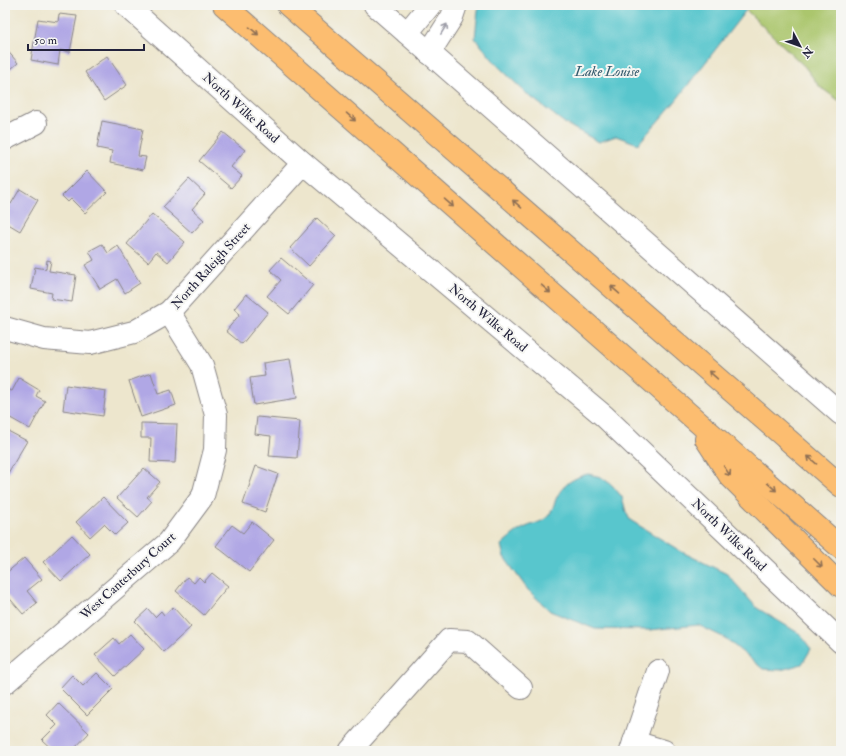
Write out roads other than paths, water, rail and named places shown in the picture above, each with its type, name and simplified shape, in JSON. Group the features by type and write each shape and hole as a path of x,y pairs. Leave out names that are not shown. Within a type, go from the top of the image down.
{"highway":[{"path":"224,5 841,548"},
{"path":"288,5 841,486"},
{"path":"690,415 730,476 841,586"}],"street":[{"name":"North Wilke Road","path":"126,5 303,163 604,416 841,642"},
{"path":"375,5 638,234 841,414"},
{"path":"406,33 430,5"},
{"path":"429,53 452,17 456,5"},
{"path":"5,139 36,123"},
{"name":"North Raleigh Street","path":"5,328 44,339 90,343 134,332 169,312 303,163"},
{"name":"West Canterbury Court","path":"5,683 169,542 203,496 215,450 216,415 202,365 169,312"},
{"path":"350,751 449,640 468,641 521,688"},
{"path":"658,672 632,746 664,751"}],"water":[{"name":"Lake Louise","path":"480,5 750,5 674,103 638,144 616,136 599,142 566,124 527,94 497,65 475,38 478,10"},
{"path":"588,474 601,477 612,485 622,497 630,520 682,552 727,574 757,608 800,634 811,649 802,664 781,670 763,669 725,638 698,625 650,630 595,629 550,611 528,590 504,557 501,545 519,531 546,518 552,511 557,497 563,488 574,479"}]}
